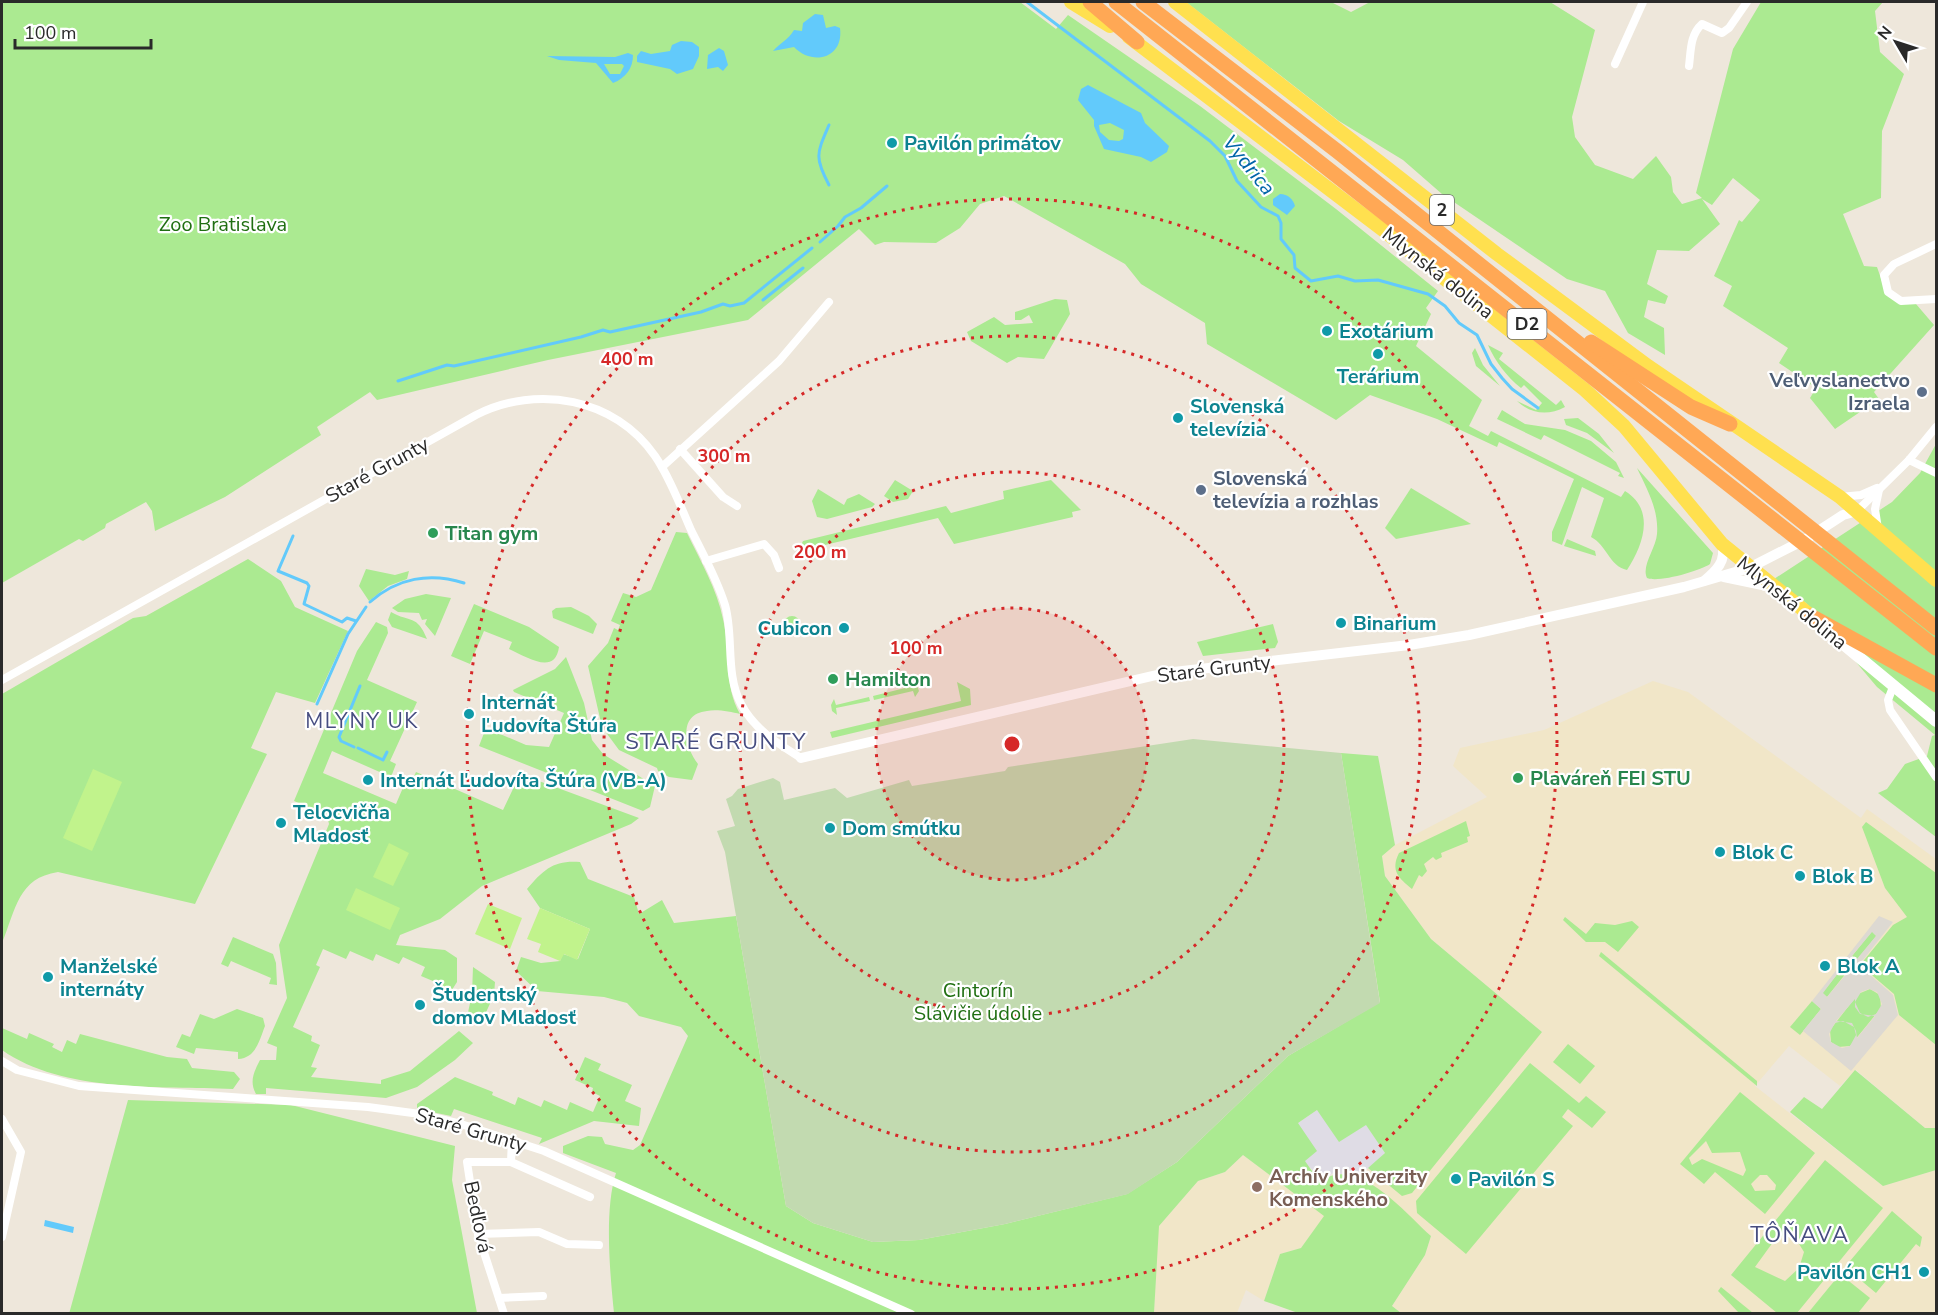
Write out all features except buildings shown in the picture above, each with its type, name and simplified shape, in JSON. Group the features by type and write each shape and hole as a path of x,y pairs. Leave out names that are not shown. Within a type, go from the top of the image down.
{"highway":[{"path":"1090,2 1137,42"},
{"name":"D2","path":"1116,2 1936,648"},
{"name":"D2","path":"1143,2 1509,288 1936,628"},
{"path":"1509,288 1691,407 1730,424"},
{"path":"1811,616 1936,685"}],"main road":[{"name":"Mlynská dolina","path":"1071,2 1137,42 1383,230 1585,390 1624,426 1722,544 1754,565 1772,586 1936,721"},
{"name":"2","path":"1174,2 1497,254 1730,424 1850,505 1936,580"}],"street":[{"path":"1615,64 1643,2"},
{"path":"1689,66 1692,38 1699,27 1702,24 1722,33 1729,28 1747,2"},
{"path":"1936,244 1894,264 1884,275 1888,292 1901,301 1936,299"},
{"path":"662,467 779,361 829,302"},
{"name":"Staré Grunty","path":"2,680 462,422 508,401 544,398 581,403 600,410 624,424 642,440 662,467 706,561 727,613 734,679 739,701 762,731 801,758 1165,673 1334,656 1419,644 1469,635 1724,577 1754,565 1850,505"},
{"path":"1850,505 1880,487 1913,462 1936,427"},
{"path":"680,449 723,498 737,506"},
{"path":"1913,462 1936,473"},
{"path":"1850,505 1880,487"},
{"path":"1878,529 1876,500 1880,487"},
{"path":"706,561 764,544 774,555 779,568"},
{"path":"1703,582 1722,562 1724,552 1722,544"},
{"path":"1724,577 1772,586"},
{"path":"1893,687 1888,700 1890,710 1936,777"},
{"name":"Staré Grunty","path":"2,1061 27,1073 79,1086 299,1101 403,1111 441,1119 512,1139 911,1314"},
{"path":"2,1119 21,1152 2,1237"},
{"path":"511,1162 512,1139"},
{"name":"Bedľová","path":"504,1314 478,1234 468,1162 511,1162 590,1197"},
{"path":"478,1234 539,1232 567,1244 599,1245"},
{"path":"499,1298 543,1296"}],"shaded area":[{"path":"1653,681 1688,692 1861,818 1867,809 1936,859 1936,1128 1925,1128 1856,1070 1840,1086 1789,1046 1755,1086 1883,1186 1936,1170 1936,1313 1401,1313 1392,1306 1425,1255 1431,1236 1361,1176 1368,1168 1382,1180 1542,1032 1431,939 1385,876 1382,856 1395,845 1487,797 1453,766 1460,748 1544,730"},
{"path":"1879,916 1893,922 1859,965 1893,995 1898,1015 1851,1071 1803,1031 1821,1009 1812,1001","holes":["1872,932 1876,936 1856,960 1852,956","1842,968 1847,973 1827,997 1823,993","1869,989 1877,992 1882,1004 1857,1038 1854,1027 1856,1035 1850,1046 1842,1048 1831,1042 1829,1034 1835,1023 1841,1022 1836,1021 1855,999 1855,1002 1861,992"]},
{"path":"1317,1110 1366,1124 1385,1153 1361,1176 1333,1173 1322,1180 1304,1161 1298,1123"},
{"path":"1243,1155 1325,1216 1301,1248 1280,1254 1264,1301 1246,1290 1237,1313 1154,1314 1158,1227 1198,1181 1225,1172"}],"green space":[{"name":"Zoo Bratislava","path":"2,2 1020,2 1056,29 1068,15 1200,106 1336,209 1438,291 1426,308 1431,314 1416,346 1482,400 1469,426 1488,436 1491,431 1621,497 1625,491 1641,508 1644,529 1642,539 1627,570 1616,564 1601,545 1591,537 1604,498 1582,487 1562,545 1552,541 1552,532 1574,479 1499,442 1497,447 1437,419 1370,395 1336,420 1207,344 1205,323 1141,284 1125,264 1004,196 980,204 960,228 936,243 884,242 875,245 859,229 748,320 548,360 377,400 370,392 317,427 321,435 225,497 155,531 152,511 146,502 106,524 105,528 83,541 79,539 2,583"},
{"path":"1186,2 1331,2 1351,12 1370,2 1550,2 1595,30 1572,117 1575,137 1595,165 1633,179 1656,156 1671,177 1673,192 1682,204 1702,198 1696,193 1733,49 1761,2 1883,2 1875,11 1880,52 1904,74 1882,131 1881,198 1843,214 1864,266 1877,267 1886,293 1916,304 1934,325 1874,392 1879,399 1835,429 1810,398 1816,388 1779,363 1788,348 1723,306 1732,286 1714,276 1739,220 1742,222 1760,200 1733,178 1712,205 1702,199 1720,224 1689,251 1657,250 1647,284 1668,296 1665,304 1648,300 1644,317 1664,328 1665,355 1628,333 1605,291 1567,279 1442,194 1403,160 1339,121"},
{"path":"1055,299 1067,300 1070,314 1044,359 1018,357 1007,363 971,341 967,332 994,317 1005,325 1033,323 1029,315 1021,320 1015,320 1015,312"},
{"path":"1488,345 1503,353 1499,359 1556,405 1561,400 1565,407 1552,412 1540,412 1528,409 1517,401 1536,410 1542,403 1524,385 1521,388 1511,379 1498,363"},
{"path":"1475,348 1483,365 1500,386 1476,366 1472,353"},
{"path":"1502,410 1525,424 1565,430 1591,441 1616,462 1624,478 1618,476 1620,473 1544,435 1541,440 1497,419"},
{"path":"1578,418 1599,434 1614,453 1587,433 1566,425 1564,419"},
{"path":"1936,444 1936,837 1878,793 1887,789 1905,764 1927,756 1932,736 1935,735 1877,687 1806,603 1774,579 1892,502 1920,473"},
{"path":"1637,468 1713,553 1710,564 1679,576 1660,579 1647,578 1647,562 1656,539 1657,525 1652,500"},
{"path":"895,480 913,491 908,499 893,502 884,496"},
{"path":"1051,480 1081,510 1072,512 1073,517 954,544 938,518 804,550 800,547 803,541 946,506 951,513 1004,499 1003,491"},
{"path":"1411,488 1471,524 1396,539 1385,528"},
{"path":"818,489 844,505 847,499 859,494 875,504 872,507 827,519 817,517 812,501"},
{"path":"676,532 687,533 717,597 725,631 731,691 740,714 711,710 697,713 691,718 686,733 687,741 698,764 692,780 669,777 657,768 619,750 602,727 588,666 608,643 614,628 618,630 620,625 611,621 623,593 636,597 651,590"},
{"path":"1567,539 1595,551 1596,556 1564,546"},
{"path":"248,559 281,581 295,607 348,631 315,703 276,692 251,748 267,754 195,904 58,872 45,875 26,888 15,907 2,943 2,694 133,618 146,616"},
{"path":"366,569 395,575 409,571 407,579 388,586 369,601 359,586"},
{"path":"426,594 451,598 435,636 425,624 427,619 422,620 419,613 398,612 392,608 405,599"},
{"path":"474,604 529,627 559,647 556,656 552,661 546,662 532,660 509,649 512,642 484,631 470,664 451,656"},
{"path":"571,607 589,616 597,624 593,634 553,618 552,611 556,608"},
{"path":"391,612 416,622 427,639 392,627 388,620"},
{"path":"789,616 795,616 800,624 798,630 789,632 784,627 784,621"},
{"path":"376,622 387,627 388,633 367,680 417,702 390,761 396,764 391,777 332,751 323,773 396,804 405,783 410,785 416,772 503,810 520,774 639,818 631,824 482,886 440,919 400,935 396,945 445,950 457,958 457,982 450,993 439,988 440,984 421,976 425,967 403,957 399,964 376,954 373,961 350,951 346,959 323,949 316,965 320,967 293,1027 312,1036 311,1041 320,1045 311,1067 317,1068 311,1077 381,1084 381,1080 410,1071 459,1031 473,1043 455,1060 417,1087 386,1098 266,1088 266,1094 256,1094 253,1081 260,1060 276,1060 277,1047 267,1043 287,998 279,945 329,824 327,815 294,801 357,651"},
{"path":"1273,624 1278,642 1275,648 1203,656 1197,642"},
{"path":"566,657 584,703 592,740 603,754 655,786 650,807 643,811 479,746 486,728 526,745 549,747 564,713 513,690 555,669"},
{"path":"957,682 970,689 971,705 832,738 830,732 961,701"},
{"path":"908,683 916,683 919,691 915,697 913,691 874,700 873,696 909,687"},
{"path":"869,697 870,701 836,708 837,715 832,711 831,705 834,699 836,705"},
{"name":"Cintorín Slávičie údolie","path":"1193,739 1341,753 1380,1003 1288,1056 1177,1162 1128,1194 1005,1224 919,1240 873,1242 813,1223 786,1206 725,852 717,831 735,826 726,799 738,789 773,778 780,782 784,800 835,788 847,798 909,780 912,786 1005,771 1008,767"},
{"path":"1341,753 1378,756 1395,845 1382,856 1385,876 1431,939 1542,1032 1412,1193 1402,1196 1368,1168 1385,1153 1366,1125 1339,1142 1317,1110 1298,1123 1317,1151 1305,1161 1322,1180 1336,1175 1351,1175 1366,1181 1381,1190 1431,1236 1425,1255 1392,1306 1401,1313 1298,1313 1264,1301 1280,1254 1301,1248 1324,1216 1243,1155 1225,1172 1198,1181 1159,1226 1154,1313 614,1313 609,1223 612,1188 616,1173 563,1153 563,1146 588,1136 602,1137 605,1144 633,1150 640,1145 688,1036 681,1027 639,1016 627,1003 604,997 537,991 516,971 521,957 541,963 560,961 563,954 578,959 590,929 540,908 527,889 544,871 556,864 580,862 588,879 634,897 639,914 662,900 674,923 736,916 786,1206 813,1223 873,1242 919,1240 1005,1224 1127,1194 1177,1162 1288,1056 1380,1002"},
{"path":"93,769 122,782 92,851 63,838"},
{"path":"1466,821 1470,836 1467,837 1468,842 1441,853 1442,857 1436,860 1433,857 1424,864 1427,871 1422,877 1419,875 1412,889 1400,878 1395,865 1399,853"},
{"path":"1866,822 1936,873 1936,1045 1899,1015 1894,994 1860,965 1893,925 1907,917 1885,888 1862,827"},
{"path":"389,843 409,853 393,886 373,877"},
{"path":"356,888 400,908 390,930 346,910"},
{"path":"488,904 522,918 510,949 475,934"},
{"path":"540,908 590,929 577,960 564,954 560,961 538,952 541,944 527,939"},
{"path":"1565,917 1586,934 1595,923 1615,925 1632,921 1639,927 1618,952 1605,942 1586,942 1563,920"},
{"path":"1872,931 1877,935 1857,960 1852,956"},
{"path":"233,937 273,954 276,963 277,985 269,984 271,978 231,961 228,967 221,964"},
{"path":"1601,952 1757,1081 1757,1086 1599,956"},
{"path":"473,967 495,982 494,995 481,1023 473,1022 467,1017 472,994"},
{"path":"1842,968 1847,972 1827,997 1822,993"},
{"path":"1870,989 1880,995 1881,1008 1850,1046 1838,1047 1831,1042 1830,1030 1858,994"},
{"path":"1812,1001 1821,1009 1800,1035 1790,1027"},
{"path":"237,1009 263,1018 265,1026 261,1037 249,1056 238,1059 238,1052 196,1048 194,1054 176,1047 182,1034 190,1037 200,1014 214,1019"},
{"path":"2,1028 27,1039 29,1033 54,1044 52,1047 62,1052 67,1040 76,1044 80,1034 167,1057 187,1059 192,1068 234,1072 240,1079 233,1089 144,1087 54,1074 26,1064 2,1050"},
{"path":"1568,1044 1595,1066 1580,1084 1553,1062"},
{"path":"585,1057 601,1064 598,1070 632,1085 625,1101 641,1108 639,1126 594,1121 539,1144 542,1138 454,1109 451,1116 417,1109 417,1104 455,1077 493,1092 492,1095 515,1105 518,1097 541,1107 544,1100 567,1110 570,1102 593,1112 600,1096 592,1092 593,1088 575,1080"},
{"path":"1530,1063 1579,1103 1586,1096 1606,1112 1592,1128 1568,1109 1562,1117 1573,1126 1466,1254 1417,1213 1416,1201"},
{"path":"1855,1070 1925,1128 1936,1128 1936,1170 1883,1186 1790,1112 1804,1097 1822,1109"},
{"path":"1740,1092 1815,1153 1765,1214 1715,1172 1704,1184 1680,1164","holes":["1706,1141 1712,1153 1740,1152 1746,1170 1743,1176 1702,1159 1692,1165 1689,1158","1760,1175 1767,1175 1776,1185 1775,1190 1755,1191 1751,1184"]},
{"path":"128,1100 291,1105 455,1146 452,1180 477,1313 69,1314"},
{"path":"1825,1160 1883,1208 1797,1313 1777,1313 1731,1275","holes":["1793,1234 1804,1252 1799,1268 1785,1281 1755,1267 1776,1238"]},
{"path":"1892,1211 1922,1237 1920,1247 1916,1244 1876,1293 1845,1267"},
{"path":"1840,1274 1870,1298 1858,1313 1808,1313"},
{"path":"1721,1287 1753,1313 1739,1313 1718,1291"}],"water":[{"path":"815,14 823,15 826,28 835,26 840,28 840,38 832,53 818,58 801,53 794,47 773,51 794,30 802,31 803,23"},
{"path":"681,41 692,42 699,47 699,56 693,69 677,74 670,69 637,62 637,56 641,51 651,54 670,51 672,45"},
{"path":"719,48 724,51 728,65 723,71 718,67 707,69 708,55"},
{"path":"628,53 633,55 628,72 613,83 596,63 559,60 547,56 615,57","holes":["604,64 624,66 620,74 610,74"]},
{"path":"1088,85 1141,113 1145,123 1169,146 1167,152 1151,162 1141,157 1104,149 1094,126 1094,120 1078,100 1081,89","holes":["1110,123 1124,130 1123,139 1109,140 1100,132 1099,125"]},
{"path":"1280,194 1290,197 1295,206 1287,215 1273,205 1273,199"},
{"path":"45,1220 74,1227 73,1233 44,1226"}],"waterway":[{"name":"Vydrica","path":"1027,2 1210,141 1225,156 1237,181 1261,207 1278,216 1281,223 1281,239 1294,255 1295,268 1311,281 1338,276 1355,281 1378,280 1428,294 1445,306 1459,323 1477,335 1491,364 1502,378 1512,389 1538,408"},
{"path":"829,125 820,149 819,161 829,185"},
{"path":"820,242 845,217 861,208 887,186"},
{"path":"398,381 447,365 454,366 603,330 610,332 701,312 723,304 730,306 744,303 812,248"},
{"path":"763,300 803,268"},
{"path":"293,536 278,571 307,583 309,586 304,604 342,622 347,618 356,621"},
{"path":"370,602 391,587 414,579 439,578 464,583"},
{"path":"317,704 348,634 366,607"},
{"path":"354,747 341,741 339,737 360,686"},
{"path":"358,748 383,760 387,752"}],"place":[{"name":"Pavilón primátov","path":"892,143"},
{"name":"Exotárium","path":"1327,331"},
{"name":"Terárium","path":"1378,354"},
{"name":"Veľvyslanectvo Izraela","path":"1922,392"},
{"name":"Slovenská televízia","path":"1178,418"},
{"name":"Slovenská televízia a rozhlas","path":"1201,490"},
{"name":"Titan gym","path":"433,533"},
{"name":"Binarium","path":"1341,623"},
{"name":"Cubicon","path":"844,628"},
{"name":"Hamilton","path":"833,679"},
{"name":"Internát Ľudovíta Štúra","path":"469,714"},
{"name":"Plaváreň FEI STU","path":"1518,778"},
{"name":"Internát Ľudovíta Štúra (VB-A)","path":"368,780"},
{"name":"Telocvičňa Mladosť","path":"281,823"},
{"name":"Dom smútku","path":"830,828"},
{"name":"Blok C","path":"1720,852"},
{"name":"Blok B","path":"1800,876"},
{"name":"Blok A","path":"1825,966"},
{"name":"Manželské internáty","path":"48,977"},
{"name":"Študentský domov Mladosť","path":"420,1005"},
{"name":"Pavilón S","path":"1456,1179"},
{"name":"Archív Univerzity Komenského","path":"1257,1187"},
{"name":"Pavilón CH1","path":"1924,1272"}],"district":[{"name":"MLYNY UK","path":"362,721"},
{"name":"STARÉ GRUNTY","path":"716,742"},
{"name":"TÔŇAVA","path":"1800,1235"}]}
